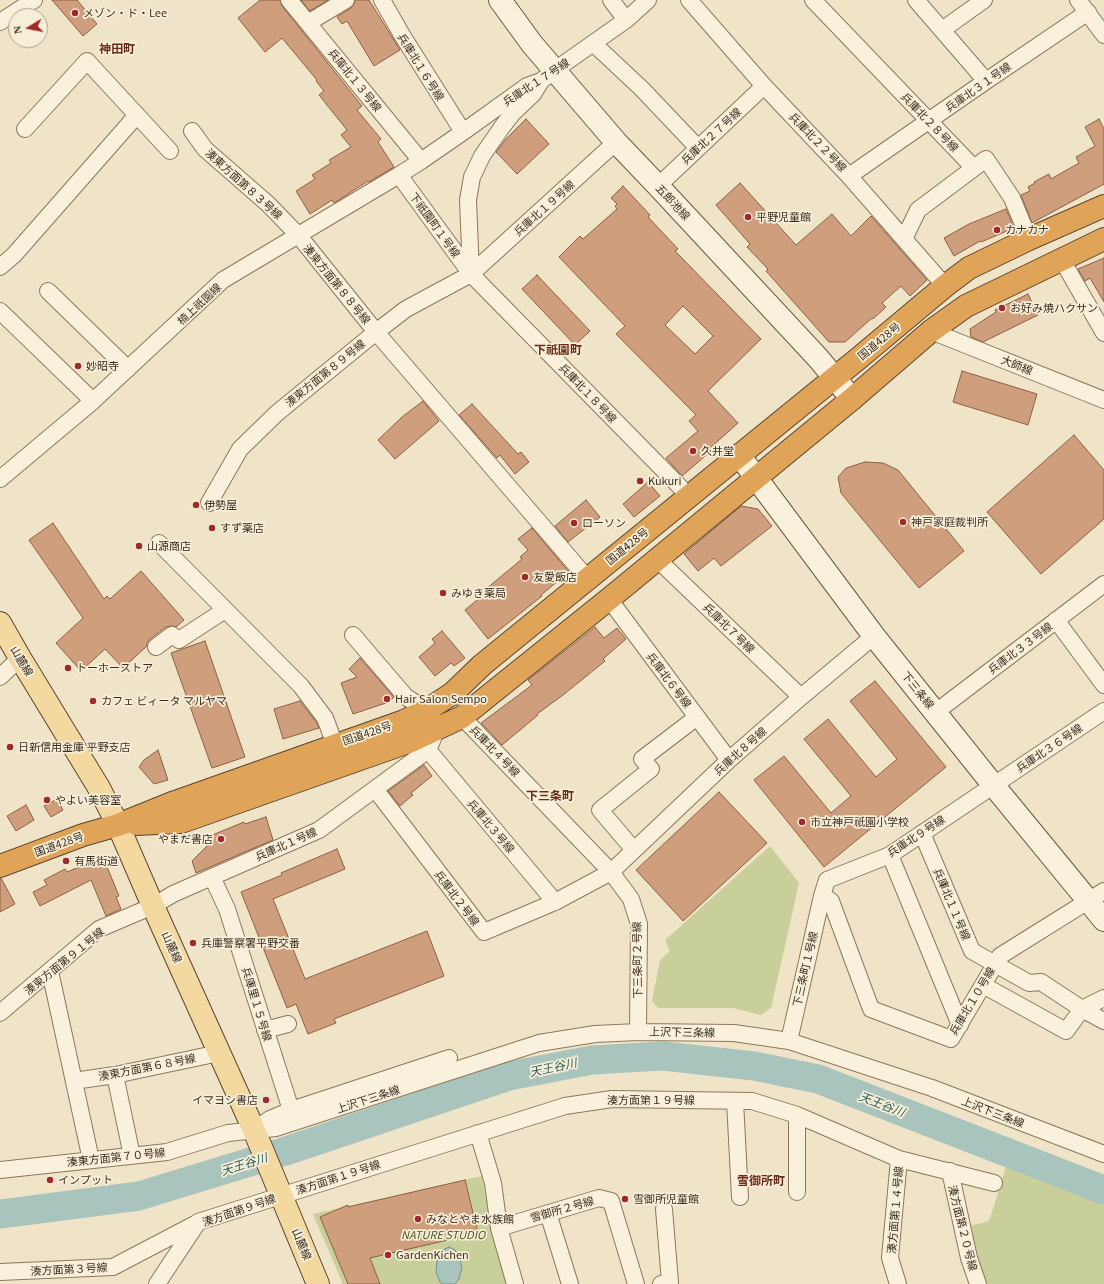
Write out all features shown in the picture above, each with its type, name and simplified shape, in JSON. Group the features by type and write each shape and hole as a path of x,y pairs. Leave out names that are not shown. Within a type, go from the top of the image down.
{"highway":[{"name":"国道428号","path":"118,825 181,822 411,741 432,720 453,694 482,664 739,456 945,286 969,268 1029,239 1104,206"},
{"name":"国道428号","path":"0,866 83,835 118,825 182,800 404,720 432,720 462,717 609,599 852,399 931,331 966,306 1104,239"}],"main road":[{"name":"山麓線","path":"0,623 100,788 118,825 258,1139 318,1284"}],"street":[{"path":"0,22 34,0"},
{"name":"兵庫北１３号線","path":"289,0 421,161"},
{"path":"308,23 346,0"},
{"name":"兵庫北１６号線","path":"382,0 402,35 463,132"},
{"name":"五郎池線","path":"500,0 532,44 548,75 658,186 818,358 852,399"},
{"path":"610,0 626,20"},
{"name":"兵庫北１７号線","path":"421,161 527,86 548,75 594,44 626,20 648,0"},
{"name":"兵庫北２２号線","path":"689,0 764,86 849,176 945,286"},
{"name":"兵庫北２８号線","path":"813,0 974,168"},
{"path":"916,0 986,80"},
{"path":"942,30 984,0"},
{"path":"1083,6 1104,35"},
{"name":"兵庫北３１号線","path":"849,176 986,80 1083,6"},
{"path":"594,44 642,89 698,148"},
{"path":"25,130 87,61 170,151"},
{"path":"471,274 468,200 472,177 482,156 494,138 512,114 548,75"},
{"name":"兵庫北２７号線","path":"658,186 764,86"},
{"path":"0,267 14,255 137,115"},
{"name":"湊東方面第８３号線","path":"192,131 205,149 268,204 299,236"},
{"name":"兵庫北１９号線","path":"471,274 616,142"},
{"path":"904,239 918,210 986,159 1012,198 1029,239"},
{"name":"楠上祇園線","path":"0,479 93,401 223,280 299,236 421,161"},
{"name":"下祇園町１号線","path":"399,175 471,274"},
{"name":"湊東方面第８８号線","path":"299,236 376,332 587,578"},
{"path":"1062,260 1104,333"},
{"name":"湊東方面第８９号線","path":"208,503 240,448 277,412 406,309 471,274"},
{"name":"兵庫北１８号線","path":"471,274 689,496"},
{"path":"48,291 128,369"},
{"path":"0,311 93,401"},
{"name":"大師線","path":"931,331 1104,400"},
{"name":"下三条線","path":"739,456 874,636 994,786 1096,896 1104,920"},
{"path":"159,543 301,686 325,718 335,745"},
{"name":"兵庫北７号線","path":"657,559 801,697"},
{"name":"兵庫北３３号線","path":"936,712 1104,584"},
{"name":"兵庫北６号線","path":"609,599 730,760"},
{"path":"156,647 172,635 179,640 225,610"},
{"path":"1056,620 1104,685"},
{"path":"353,635 406,697 432,720 428,750"},
{"name":"兵庫北８号線","path":"611,872 730,760 801,697 874,636"},
{"path":"0,677 20,658"},
{"name":"兵庫北３６号線","path":"994,786 1104,711"},
{"name":"兵庫北４号線","path":"462,717 611,872"},
{"path":"634,850 600,810 651,770 642,759 697,717"},
{"name":"兵庫北１号線","path":"153,906 173,894 319,830 428,750"},
{"name":"兵庫北３号線","path":"428,750 555,902"},
{"name":"兵庫北９号線","path":"822,896 827,880 890,855 994,786"},
{"name":"兵庫北２号線","path":"375,789 484,932 555,902 611,872"},
{"name":"兵庫北１１号線","path":"922,833 972,952 1029,983 1040,982 1082,1009 1104,1021"},
{"path":"890,855 960,1025"},
{"name":"下三条町２号線","path":"611,872 632,899 639,924 638,1032"},
{"name":"兵庫里１５号線","path":"212,877 227,908 290,1110"},
{"name":"兵庫北１０号線","path":"822,896 830,901 871,1009 951,1039 1000,956 1096,896"},
{"name":"下三条町１号線","path":"789,1041 822,896"},
{"name":"湊東方面第９１号線","path":"0,1013 99,930 153,906"},
{"path":"50,971 91,1160"},
{"path":"983,985 1066,1031 1082,1009 1104,998"},
{"path":"265,1030 288,1024"},
{"name":"上沢下三条線","path":"258,1139 276,1128 539,1043 595,1034 638,1032 734,1033 789,1041 932,1088 1104,1154"},
{"name":"湊東方面第６８号線","path":"74,1081 114,1075 219,1052"},
{"path":"258,1139 270,1119 290,1110 449,1058"},
{"path":"114,1075 132,1156"},
{"name":"湊方面第１９号線","path":"277,1186 478,1133 565,1106 612,1099 752,1101 797,1115 899,1159 994,1182"},
{"path":"735,1101 740,1197"},
{"path":"797,1115 797,1192"},
{"name":"湊東方面第７０号線","path":"0,1170 167,1152 228,1133 258,1139"},
{"path":"478,1133 493,1183 499,1228 515,1284"},
{"name":"湊方面第１４号線","path":"898,1284 890,1258 899,1159"},
{"name":"湊方面第２０号線","path":"950,1171 969,1258 978,1284"},
{"name":"湊方面第９号線","path":"157,1284 198,1222 277,1186"},
{"name":"雪御所２号線","path":"499,1228 599,1198 611,1201 636,1284"},
{"path":"664,1209 667,1283"},
{"path":"548,1213 570,1284"},
{"name":"湊方面第３号線","path":"0,1272 113,1267 198,1222"}],"green space":[{"path":"770,846 799,883 771,1008 761,1015 733,1008 658,1008 652,1001 660,960 670,951 665,940"},
{"path":"1008,1161 1104,1197 1104,1284 985,1284 975,1256 970,1226 989,1221"},
{"name":"NATURE STUDIO","path":"482,1176 493,1237 508,1284 343,1284 313,1214"}],"water":[{"path":"449,1247 455,1250 459,1256 462,1267 459,1279 455,1284 443,1284 440,1282 436,1272 437,1261 441,1251"}],"building":[{"name":"メゾン・ド・Lee","path":"52,0 77,0 97,24 83,36"},
{"path":"260,0 280,0 282,6 362,106 357,110 381,139 378,142 394,167 369,182 368,181 334,203 332,200 310,214 296,191 315,179 312,175 331,163 329,160 351,147 341,135 347,130 319,95 324,91 316,81 317,80 282,38 265,52 238,18"},
{"path":"301,0 328,0 310,11"},
{"path":"355,0 369,0 400,50 374,66 347,21 342,24 337,17 351,8"},
{"path":"526,119 549,144 517,174 496,152 506,139"},
{"path":"1099,119 1104,129 1104,184 1032,223 1021,195 1030,191 1028,187 1035,183 1034,182 1049,174 1051,179 1079,163 1076,157 1095,146 1085,127"},
{"path":"740,183 796,245 832,214 851,236 871,216 927,280 910,296 901,286 882,303 886,307 845,342 829,342 766,271 768,269 747,247 750,244 716,205"},
{"path":"623,186 650,215 648,217 678,249 675,251 761,339 708,391 738,423 709,449 711,451 682,476 666,458 698,431 689,421 696,415 616,334 625,326 559,257 580,236 583,239 617,209 615,206 617,204 611,198","holes":["683,306 713,336 695,354 665,325"]},
{"path":"1006,209 1014,228 981,242 980,241 954,256 944,238 969,224"},
{"path":"1104,258 1104,302 1090,278 1085,281 1078,269"},
{"path":"537,275 590,331 575,345 522,289"},
{"path":"1028,294 1038,315 983,342 971,337 970,329 996,312 995,310"},
{"path":"962,371 1037,394 1028,425 953,402"},
{"path":"423,401 439,421 395,459 378,440 402,417"},
{"path":"472,404 518,454 521,452 529,462 515,474 500,455 497,458 459,415"},
{"path":"1074,435 1104,470 1104,519 1041,574 987,512"},
{"name":"神戸家庭裁判所","path":"865,462 883,463 898,470 964,551 919,588 841,493 838,477 846,468"},
{"path":"648,482 660,496 634,517 623,504"},
{"name":"ローソン","path":"586,500 600,517 568,542 555,526"},
{"path":"741,506 758,509 772,526 721,566 714,558 698,571 684,554"},
{"path":"53,523 104,599 107,596 110,599 141,571 184,620 176,627 166,627 150,639 147,646 123,668 105,649 81,671 56,643 83,618 29,540"},
{"path":"532,528 569,572 541,595 542,596 488,639 465,610 488,591 486,589 522,559 520,557 528,550 518,539"},
{"path":"595,627 604,638 617,628 626,639 603,659 605,661 537,714 538,715 502,745 481,723 532,685 528,680"},
{"path":"442,631 465,658 454,666 451,663 435,676 419,657 435,643 432,639"},
{"path":"205,641 245,757 212,768 171,653"},
{"path":"360,658 394,697 389,702 353,714 341,683 357,677 349,669"},
{"path":"875,681 946,767 824,867 754,780 784,756 831,813 851,796 804,739 828,719 876,777 897,759 850,701"},
{"path":"300,701 317,723 319,728 283,739 274,709"},
{"path":"158,750 168,780 154,784 139,767 144,760"},
{"path":"424,765 432,776 411,793 413,795 400,806 388,791"},
{"path":"719,792 767,843 683,921 636,870"},
{"path":"57,799 63,810 51,817 44,806"},
{"path":"26,805 34,820 16,831 7,816"},
{"path":"266,817 273,840 196,873 192,861 208,845 205,838 244,822 245,824"},
{"path":"337,849 345,869 273,899 305,979 427,931 444,976 334,1019 336,1023 308,1034 296,1004 287,1008 241,892 282,875 281,873"},
{"path":"103,857 119,896 116,897 121,909 106,916 91,880 40,906 33,892 47,885 44,880 65,869 67,872"},
{"path":"0,878 15,904 0,912"},
{"name":"みなとやま水族館","path":"465,1180 478,1233 370,1258 380,1284 348,1284 320,1217 348,1205 348,1207"}],"waterway":[{"name":"天王谷川","path":"0,1214 139,1196 286,1151 509,1076 592,1060 663,1056 754,1066 818,1079 1104,1190"}],"place":[{"name":"メゾン・ド・Lee","path":"75,13"},
{"name":"平野児童館","path":"748,217"},
{"name":"カナカナ","path":"997,230"},
{"name":"お好み焼ハクサン","path":"1002,308"},
{"name":"妙昭寺","path":"78,366"},
{"name":"久井堂","path":"693,451"},
{"name":"Kukuri","path":"640,481"},
{"name":"伊勢屋","path":"196,505"},
{"name":"神戸家庭裁判所","path":"903,522"},
{"name":"ローソン","path":"574,523"},
{"name":"すず薬店","path":"212,528"},
{"name":"山源商店","path":"139,546"},
{"name":"友愛飯店","path":"525,577"},
{"name":"みゆき薬局","path":"443,593"},
{"name":"トーホーストア","path":"68,668"},
{"name":"Hair Salon Sempo","path":"387,699"},
{"name":"カフェ ビィータ マルヤマ","path":"93,701"},
{"name":"日新信用金庫 平野支店","path":"10,747"},
{"name":"やよい美容室","path":"47,800"},
{"name":"市立神戸祇園小学校","path":"802,822"},
{"name":"やまだ書店","path":"221,839"},
{"name":"有馬街道","path":"66,861"},
{"name":"兵庫警察署平野交番","path":"193,943"},
{"name":"イマヨシ書店","path":"266,1100"},
{"name":"インプット","path":"50,1180"},
{"name":"雪御所児童館","path":"625,1199"},
{"name":"みなとやま水族館","path":"418,1219"},
{"name":"GardenKichen","path":"388,1255"}],"district":[{"name":"神田町","path":"117,48"},
{"name":"下祇園町","path":"558,349"},
{"name":"下三条町","path":"550,795"},
{"name":"雪御所町","path":"761,1180"}]}
